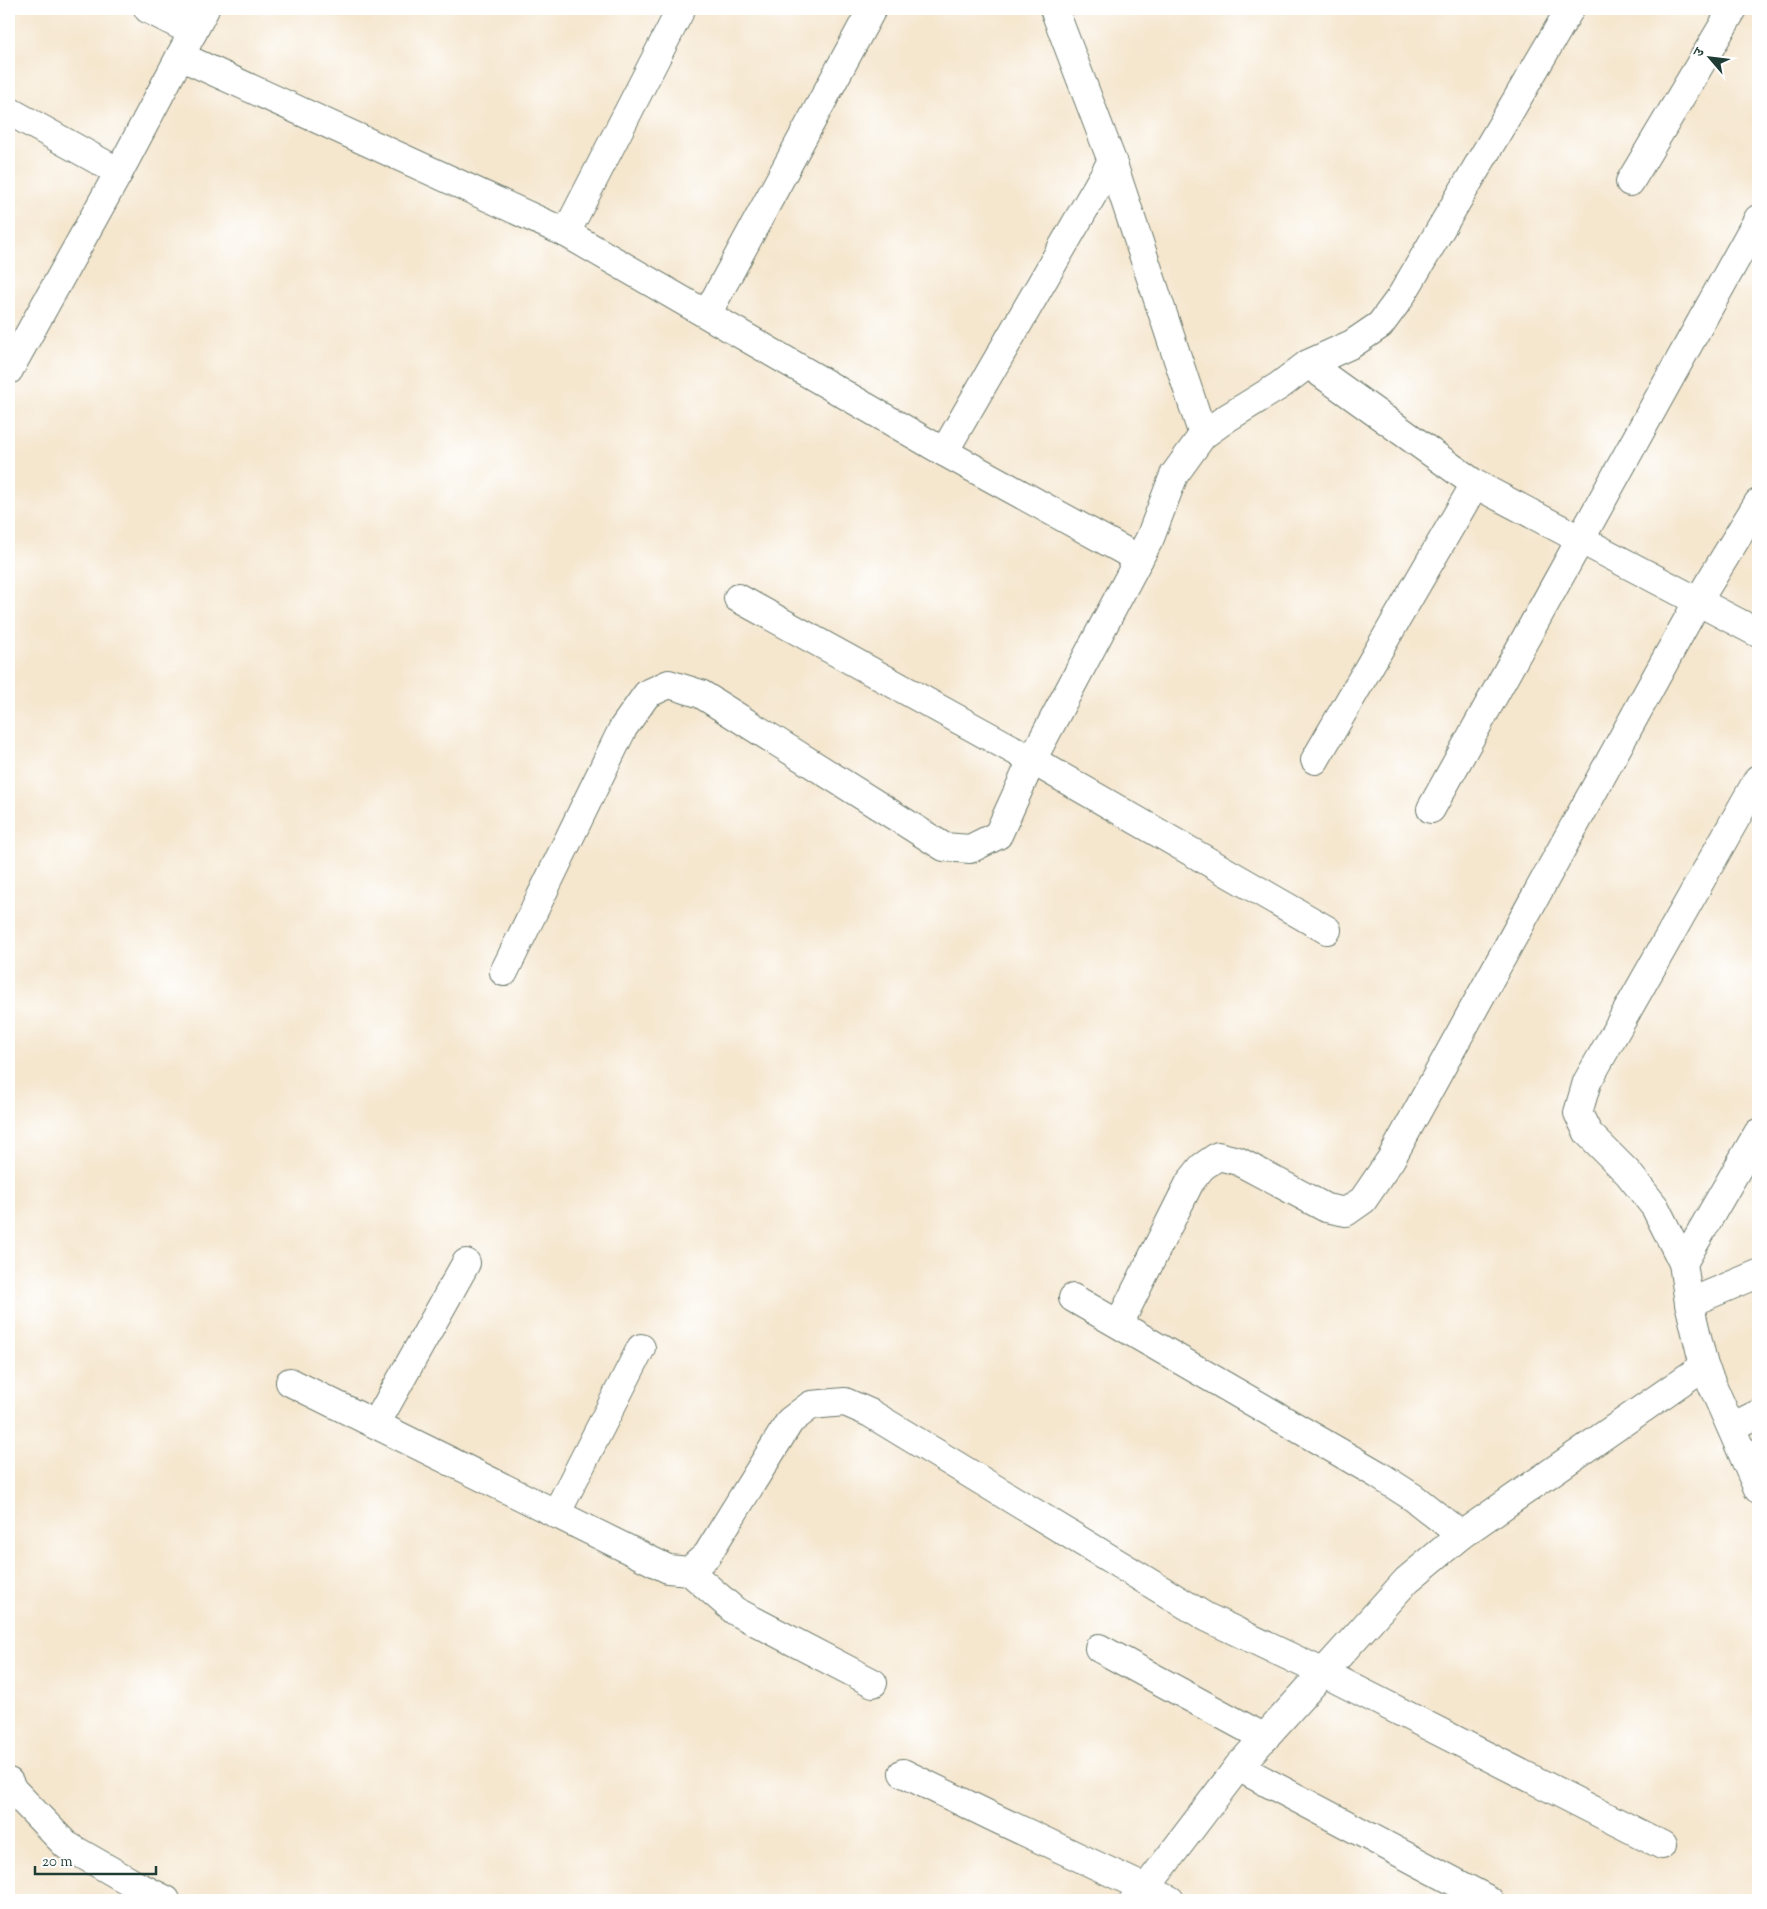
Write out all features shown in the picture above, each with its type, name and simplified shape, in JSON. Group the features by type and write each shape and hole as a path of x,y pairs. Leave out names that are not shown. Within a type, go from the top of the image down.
{"street":[{"path":"9,370 119,172 199,20 148,9"},
{"path":"566,233 681,9"},
{"path":"707,314 872,9"},
{"path":"1054,9 1112,161 1203,434"},
{"path":"504,972 623,728 647,694 668,684 701,694 944,847 970,850 998,835 1032,760 1140,559 1174,475 1203,434 1279,386 1308,364 1352,344 1380,325 1400,298 1570,9"},
{"path":"1630,182 1733,9"},
{"path":"180,56 566,233 944,452 1140,559"},
{"path":"9,111 119,172"},
{"path":"944,452 1112,161"},
{"path":"1431,809 1758,218"},
{"path":"1308,364 1475,484 1758,633"},
{"path":"1315,760 1475,484"},
{"path":"1119,1324 1190,1182 1202,1167 1218,1156 1238,1161 1326,1208 1346,1212 1364,1200 1392,1159 1698,601 1758,503"},
{"path":"738,598 1032,760 1327,930"},
{"path":"1758,779 1587,1082 1578,1113 1588,1133 1628,1173 1655,1206 1683,1263 1689,1303 1704,1366 1758,1489"},
{"path":"1683,1263 1758,1133"},
{"path":"376,1424 466,1263"},
{"path":"1689,1303 1758,1274"},
{"path":"1073,1298 1377,1474 1414,1498 1461,1535"},
{"path":"556,1514 641,1348"},
{"path":"1140,1894 1238,1767 1407,1580 1461,1535 1704,1366"},
{"path":"290,1382 668,1569 688,1571 735,1611 873,1683"},
{"path":"688,1571 708,1555 790,1421 811,1405 845,1402 870,1413 1206,1617 1322,1672 1662,1845"},
{"path":"1731,1427 1758,1414"},
{"path":"1099,1648 1265,1738"},
{"path":"1238,1767 1489,1900"},
{"path":"903,1773 995,1818 1140,1894 1170,1900"},
{"path":"9,1782 13,1790 66,1845 166,1900"}]}
